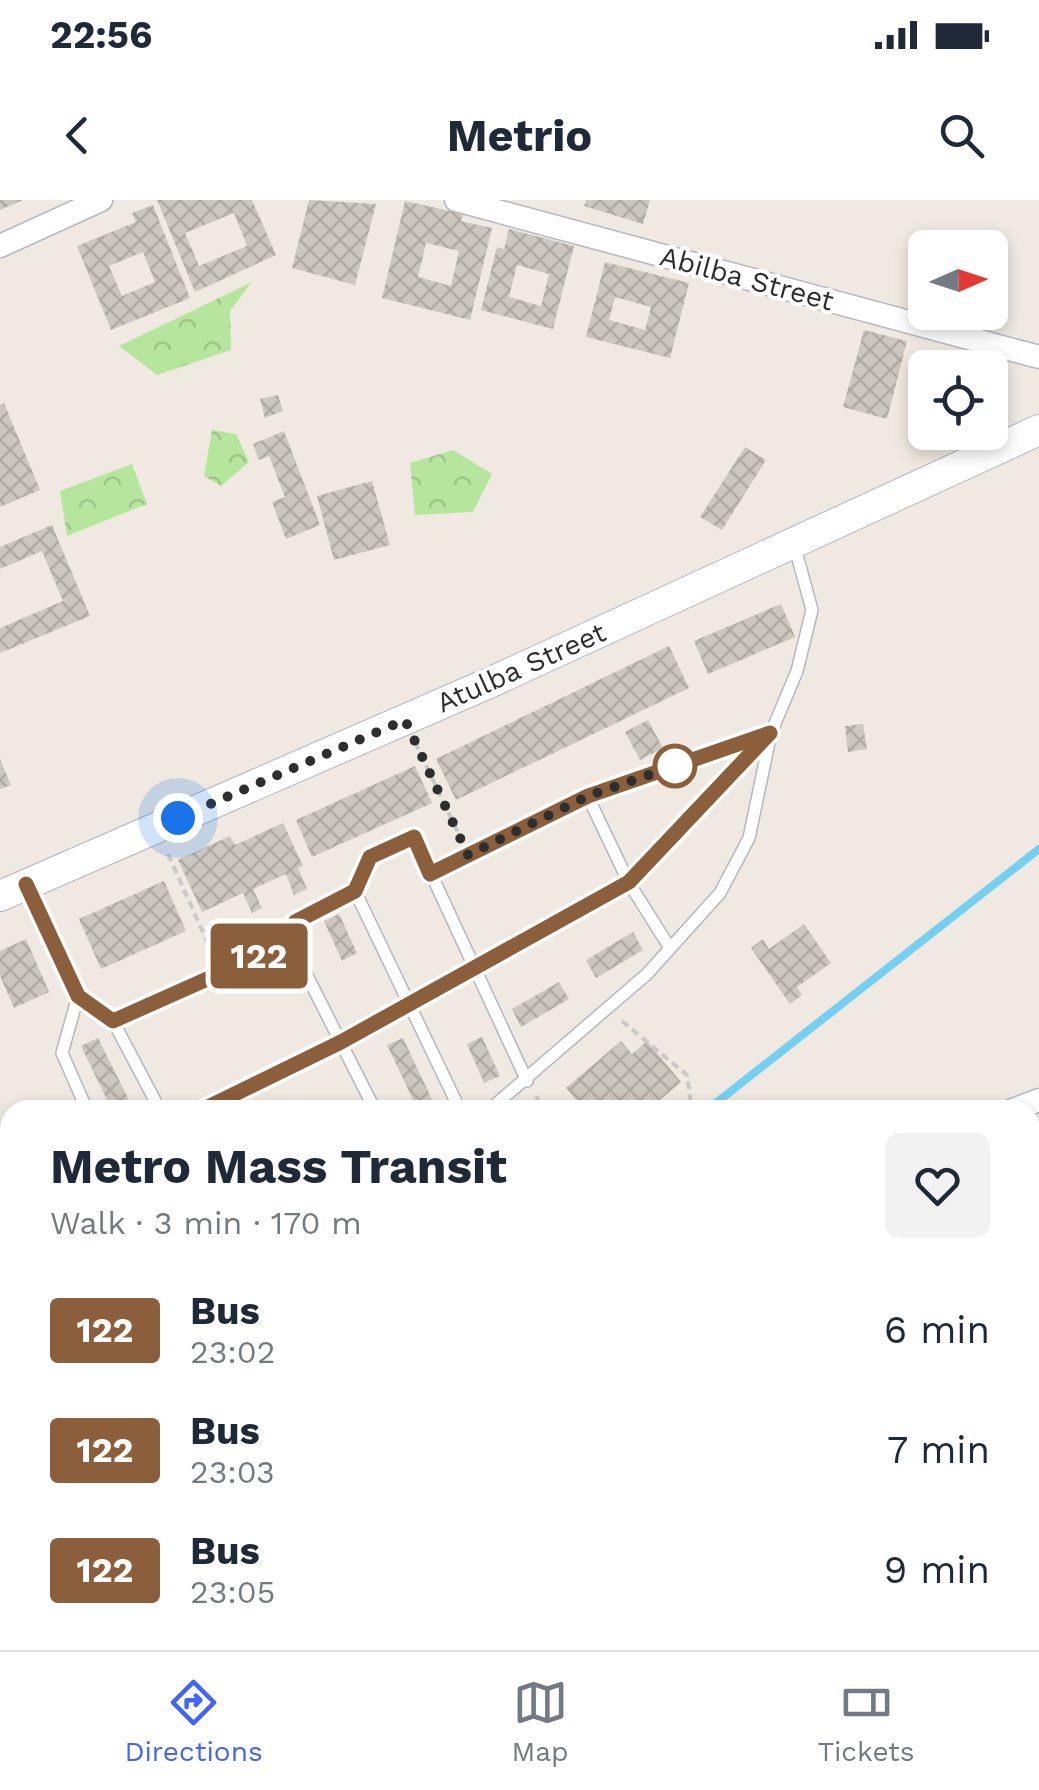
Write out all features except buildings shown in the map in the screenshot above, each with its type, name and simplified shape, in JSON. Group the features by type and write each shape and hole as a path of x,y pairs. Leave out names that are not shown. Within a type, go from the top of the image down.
{"street":[{"path":"0,246 101,200"},
{"name":"Abilba Street","path":"456,200 1039,356"},
{"name":"Atulba Street","path":"13,890 405,720 1039,430"}],"lane":[{"path":"502,1100 528,1081 670,948 720,893 749,838 770,733 797,671 812,610 794,542"},
{"path":"430,874 588,796 770,733"},
{"path":"222,1100 341,1042 629,882 770,733"},
{"path":"588,796 629,882 670,948"},
{"path":"371,1100 290,942 295,922 355,891 370,857 414,837 528,1081"},
{"path":"13,890 78,996 113,1021 155,1100"},
{"path":"355,891 455,1100"},
{"path":"113,1021 290,942"},
{"path":"78,996 62,1052 83,1100"}],"path":[{"path":"405,720 468,855"},
{"path":"156,828 222,973"},
{"path":"606,1010 687,1075 691,1100"}],"green space":[{"path":"252,282 230,311 231,350 157,375 119,346"},
{"path":"212,430 236,434 249,462 221,486 204,476"},
{"path":"453,450 492,474 473,512 415,515 410,463"},
{"path":"132,464 147,504 67,536 60,491"}],"waterway":[{"path":"720,1100 1039,849"}],"bus line":[{"name":"122","path":"26,884 78,996 113,1021 290,942 295,922 355,891 370,857 414,837 430,874 588,796 770,733 629,882 341,1042 222,1100"}],"route":[{"path":"178,818 405,720 468,855 588,796 675,766"}]}
